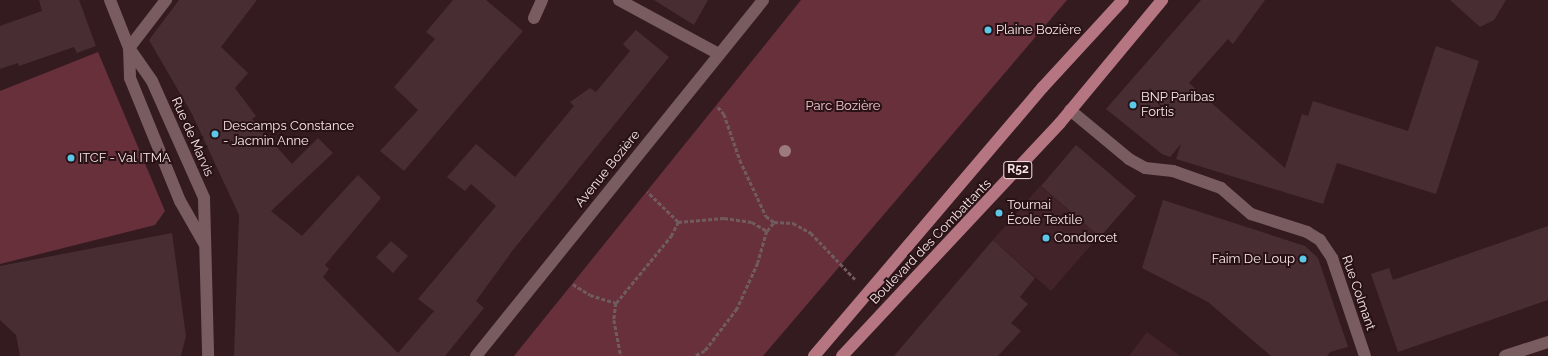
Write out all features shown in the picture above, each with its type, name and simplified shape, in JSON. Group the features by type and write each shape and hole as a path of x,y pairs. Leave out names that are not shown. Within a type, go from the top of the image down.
{"main road":[{"name":"Boulevard des Combattants","path":"814,356 1046,84 1123,0"},
{"name":"Boulevard des Combattants","path":"842,356 983,208 1070,110 1162,0"}],"street":[{"name":"Rue de Marvis","path":"110,0 129,48 152,81 204,198 208,356"},
{"path":"129,48 166,0"},
{"path":"534,18 542,0"},
{"path":"619,0 719,54"},
{"name":"Avenue Bozière","path":"476,356 763,0"},
{"name":"Rue de Marvis","path":"129,48 130,78 180,201 205,244"},
{"name":"Rue Colmant","path":"1070,110 1129,160 1145,168 1173,171 1221,188 1251,214 1307,232 1320,240 1332,258 1365,356"},
{"path":"1506,356 1535,351 1548,342"}],"path":[{"path":"718,107 724,114 740,160 766,216 774,222 793,223 811,233 857,280"},
{"path":"647,192 678,222 724,218 752,222 766,231"},
{"path":"621,356 614,320 616,303 671,236 678,222"},
{"path":"695,356 704,350 737,309 758,263 766,231 774,222"},
{"path":"573,284 590,294 616,303"}],"shaded area":[{"name":"Condorcet","path":"1040,186 1099,236 1051,291 993,240"},
{"path":"1147,332 1180,356 1129,356"}],"green space":[{"name":"Parc Bozière","path":"801,0 1067,0 763,356 514,356"},
{"path":"98,52 165,211 155,225 0,264 0,91"}],"building":[{"path":"39,0 79,0 96,46 77,53 74,47 19,66 18,63 0,69 0,26 42,11"},
{"path":"179,0 257,0 221,47 248,73 235,88 256,116 252,119 292,164 318,138 333,153 271,211 302,236 358,175 381,198 325,265 329,269 323,277 398,353 434,311 418,299 496,206 471,184 465,191 447,177 476,144 515,177 574,106 570,102 590,88 596,92 630,51 623,44 636,30 669,57 513,250 476,301 484,308 445,356 234,356 239,215 192,114 149,40"},
{"path":"453,0 486,0 523,31 404,171 380,151 418,110 394,87 435,39 426,32"},
{"path":"654,0 708,0 694,25"},
{"path":"1201,0 1265,0 1233,44 1228,39 1189,83 1285,168 1302,114 1308,116 1313,101 1408,131 1436,46 1479,61 1436,194 1337,163 1323,204 1176,159 1181,144 1170,157 1162,154 1106,109"},
{"path":"1450,0 1506,0 1494,20 1480,27"},
{"path":"1076,145 1136,196 1100,237 1041,186"},
{"path":"1163,200 1305,246 1318,258 1348,347 1330,352 1327,356 1271,356 1208,302 1142,268"},
{"path":"1548,226 1548,300 1398,352 1371,274 1389,268 1393,280"},
{"path":"172,233 186,336 181,356 20,356 16,335 0,320 0,266"},
{"path":"993,240 1035,278 1020,297 1028,304 1011,323 1021,331 998,356 894,356"},
{"path":"391,241 408,256 393,273 376,257"}],"place":[{"name":"Plaine Bozière","path":"988,30"},
{"name":"BNP Paribas Fortis","path":"1133,105"},
{"name":"Descamps Constance - Jacmin Anne","path":"215,134"},
{"name":"ITCF - Val ITMA","path":"71,158"},
{"name":"Tournai École Textile","path":"999,213"},
{"name":"Condorcet","path":"1046,238"},
{"name":"Faim De Loup","path":"1303,259"}]}
